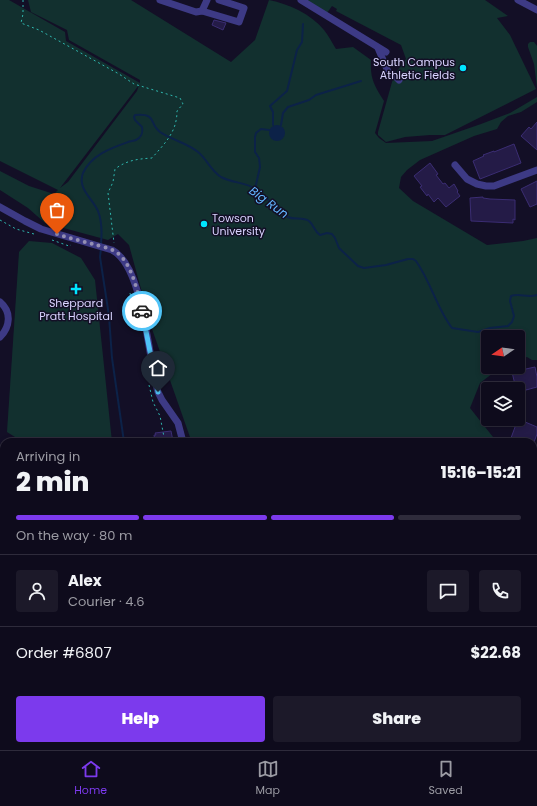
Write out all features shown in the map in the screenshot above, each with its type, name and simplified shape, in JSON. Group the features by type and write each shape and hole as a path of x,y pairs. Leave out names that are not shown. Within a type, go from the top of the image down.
{"street":[{"path":"160,0 196,12 202,11 239,22 244,8 219,0"},
{"path":"202,11 207,0"},
{"path":"301,0 386,52"},
{"path":"518,0 537,10"},
{"path":"378,48 389,74 399,80"},
{"path":"455,165 467,178 477,184 486,186 494,186 537,170"},
{"path":"0,207 37,227 108,248 121,256 136,285 158,392 178,423 182,438"},
{"path":"0,302 9,314 7,328 0,337"}],"path":[{"path":"23,0 23,14 21,23 39,30 119,74 134,84 180,98 183,104 177,111 177,122 173,131 152,158 123,163 115,169 113,182 108,193 116,252"},
{"path":"129,289 140,334"},
{"path":"148,383 153,402 160,416 164,437"}],"green space":[{"name":"Towson University","path":"0,0 9,0 65,32 66,41 140,83 140,80 69,40 67,30 31,12 28,0 131,0 231,62 255,40 269,0 284,4 299,10 319,24 326,32 336,49 353,47 371,60 373,82 384,101 375,133 386,143 432,141 510,113 537,97 537,102 521,112 508,116 501,122 497,129 474,136 420,160 407,170 401,177 399,188 413,201 487,245 537,238 537,360 525,358 525,330 481,330 481,374 492,374 480,383 470,408 481,422 481,426 484,426 494,438 190,438 152,329 129,245 118,234 108,240 45,223 28,208 0,190 0,171 29,186 54,194 58,190 0,161","holes":["139,85 137,91 68,182 60,188"]},
{"name":"South Campus Athletic Fields","path":"306,0 485,0 508,16 497,18 510,35 536,89 445,135 405,137 386,142 378,135 378,132 394,75 406,59 401,45 336,11 337,9 332,6 327,13"},
{"path":"530,42 534,42 537,46 537,87 534,64 528,47"},
{"path":"29,241 52,243 81,258 95,280 112,438 17,438 7,432 19,252"}],"water":[{"path":"274,125 280,125 285,130 283,139 280,141 274,141 269,136 269,130"}],"building":[{"path":"214,20 226,23 223,30 212,25"},
{"path":"537,122 537,150 521,136 529,127 531,129"},
{"path":"514,144 521,163 480,179 473,161 484,156 483,155"},
{"path":"430,163 438,174 436,175 443,184 445,183 449,188 454,184 460,196 446,207 438,198 434,202 428,194 427,196 420,187 422,186 414,176"},
{"path":"537,181 537,204 530,207 521,189"},
{"path":"483,197 490,199 515,200 515,220 513,219 513,223 471,221 470,198"},
{"path":"535,367 537,387 526,390 525,382 514,382 512,374 525,374 525,369"},
{"path":"525,422 537,427 536,438 511,438 515,426 525,426"},
{"path":"171,431 172,438 154,438 154,435 156,435 155,433"}],"waterway":[{"path":"273,125 273,112 270,106 287,91 297,50 302,42 303,24"},
{"path":"281,125 283,113 288,107 309,100 316,95 361,81"},
{"name":"Big Run","path":"101,244 102,236 98,211 86,193 82,183 83,173 91,161 102,153 140,138 142,127 134,117 135,115 142,115 150,117 156,129 160,132 198,152 221,177 256,189 283,214 288,217 309,221 316,232 320,235 327,233 332,234 339,248 358,266 364,268 386,265 408,259 413,259 416,261 442,312 452,328 478,332 490,328 508,326 512,322 514,316 510,301 511,296 537,295"},
{"path":"255,189 260,167 259,158 255,152 255,137 256,133 261,129 269,130"},
{"name":"Big Run","path":"101,248 100,257 109,316 112,358 123,438"}],"way so far":[{"path":"57,234 108,248 118,254 130,271 136,285 142,311"}],"place":[{"name":"South Campus Athletic Fields","path":"463,68"},
{"name":"Towson University","path":"204,224"},
{"name":"Sheppard Pratt Hospital","path":"76,289"}],"route":[{"path":"142,311 158,392"}]}
